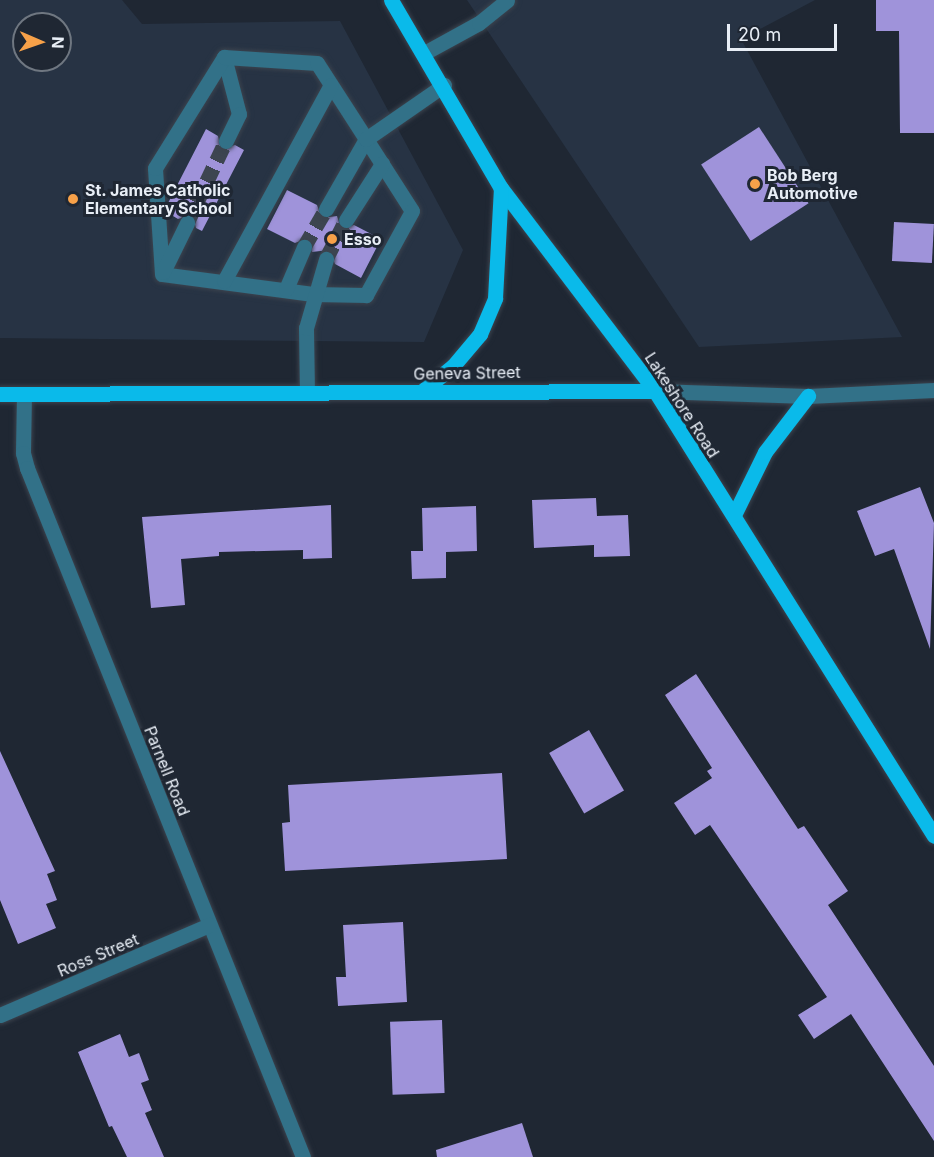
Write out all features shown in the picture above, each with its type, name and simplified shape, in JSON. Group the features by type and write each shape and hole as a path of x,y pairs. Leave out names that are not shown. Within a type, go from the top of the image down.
{"main road":[{"name":"Lakeshore Road","path":"391,0 426,52 501,188 655,391 934,836"},
{"path":"421,392 453,366 480,334 495,298 501,188"},
{"name":"Geneva Street","path":"0,394 655,391"},
{"path":"734,515 765,452 808,396"}],"street":[{"path":"426,52 479,23 507,0"},
{"path":"162,274 313,294 366,295 412,211 317,63 224,57"},
{"path":"224,57 239,114 226,141"},
{"path":"162,274 155,168 224,57"},
{"path":"224,281 331,85"},
{"path":"326,209 366,139 444,85"},
{"path":"346,220 382,164"},
{"path":"162,274 187,223"},
{"path":"286,290 304,247"},
{"path":"307,393 306,328 313,294 326,259"},
{"name":"Geneva Street","path":"655,391 808,396 934,390"},
{"name":"Parnell Road","path":"24,394 23,453 27,468 303,1157"},
{"name":"Ross Street","path":"0,1015 209,926"}],"shaded area":[{"path":"0,0 122,0 142,24 340,21 463,250 424,342 0,338"},
{"path":"467,0 815,0 741,39 902,337 699,347"}],"building":[{"path":"876,0 934,0 934,133 900,133 899,31 876,31"},
{"name":"Bob Berg Automotive","path":"759,127 809,203 751,241 701,165"},
{"path":"206,129 218,136 221,149 235,145 244,150 202,231 196,228 192,215 178,219 168,213 167,205"},
{"name":"Esso","path":"287,190 317,205 322,218 337,216 341,228 354,225 381,239 361,278 335,264 329,250 312,252 308,238 295,243 267,229"},
{"path":"894,222 934,224 932,263 892,261"},
{"path":"920,487 934,523 930,649 894,549 875,556 857,511"},
{"path":"596,498 597,516 628,515 630,556 594,557 594,545 534,548 532,500"},
{"path":"331,505 332,558 303,559 303,550 219,552 219,556 181,559 185,605 151,608 142,517"},
{"path":"476,506 477,551 446,552 446,578 412,579 411,551 423,551 422,508"},
{"path":"696,674 798,829 804,826 848,891 828,905 934,1066 934,1141 851,1014 814,1039 798,1015 827,997 710,825 695,835 674,803 712,778 707,771 712,768 665,695"},
{"path":"589,730 624,791 584,814 549,753"},
{"path":"0,751 55,871 47,874 57,900 46,904 56,928 18,944 0,900"},
{"path":"502,773 507,859 285,871 282,823 290,822 288,785"},
{"path":"403,922 407,1002 338,1006 336,977 346,977 343,925"},
{"path":"442,1020 445,1093 393,1095 390,1022"},
{"path":"120,1034 129,1057 139,1053 149,1080 141,1083 152,1110 145,1113 164,1157 127,1157 112,1126 109,1127 78,1052"},
{"path":"522,1123 533,1157 437,1157 436,1150"}],"tunnel":[{"path":"187,223 226,141"},
{"path":"304,247 326,209"},
{"path":"326,259 346,220"}],"place":[{"name":"Bob Berg Automotive","path":"755,184"},
{"name":"St. James Catholic Elementary School","path":"73,199"},
{"name":"Esso","path":"332,239"}]}
